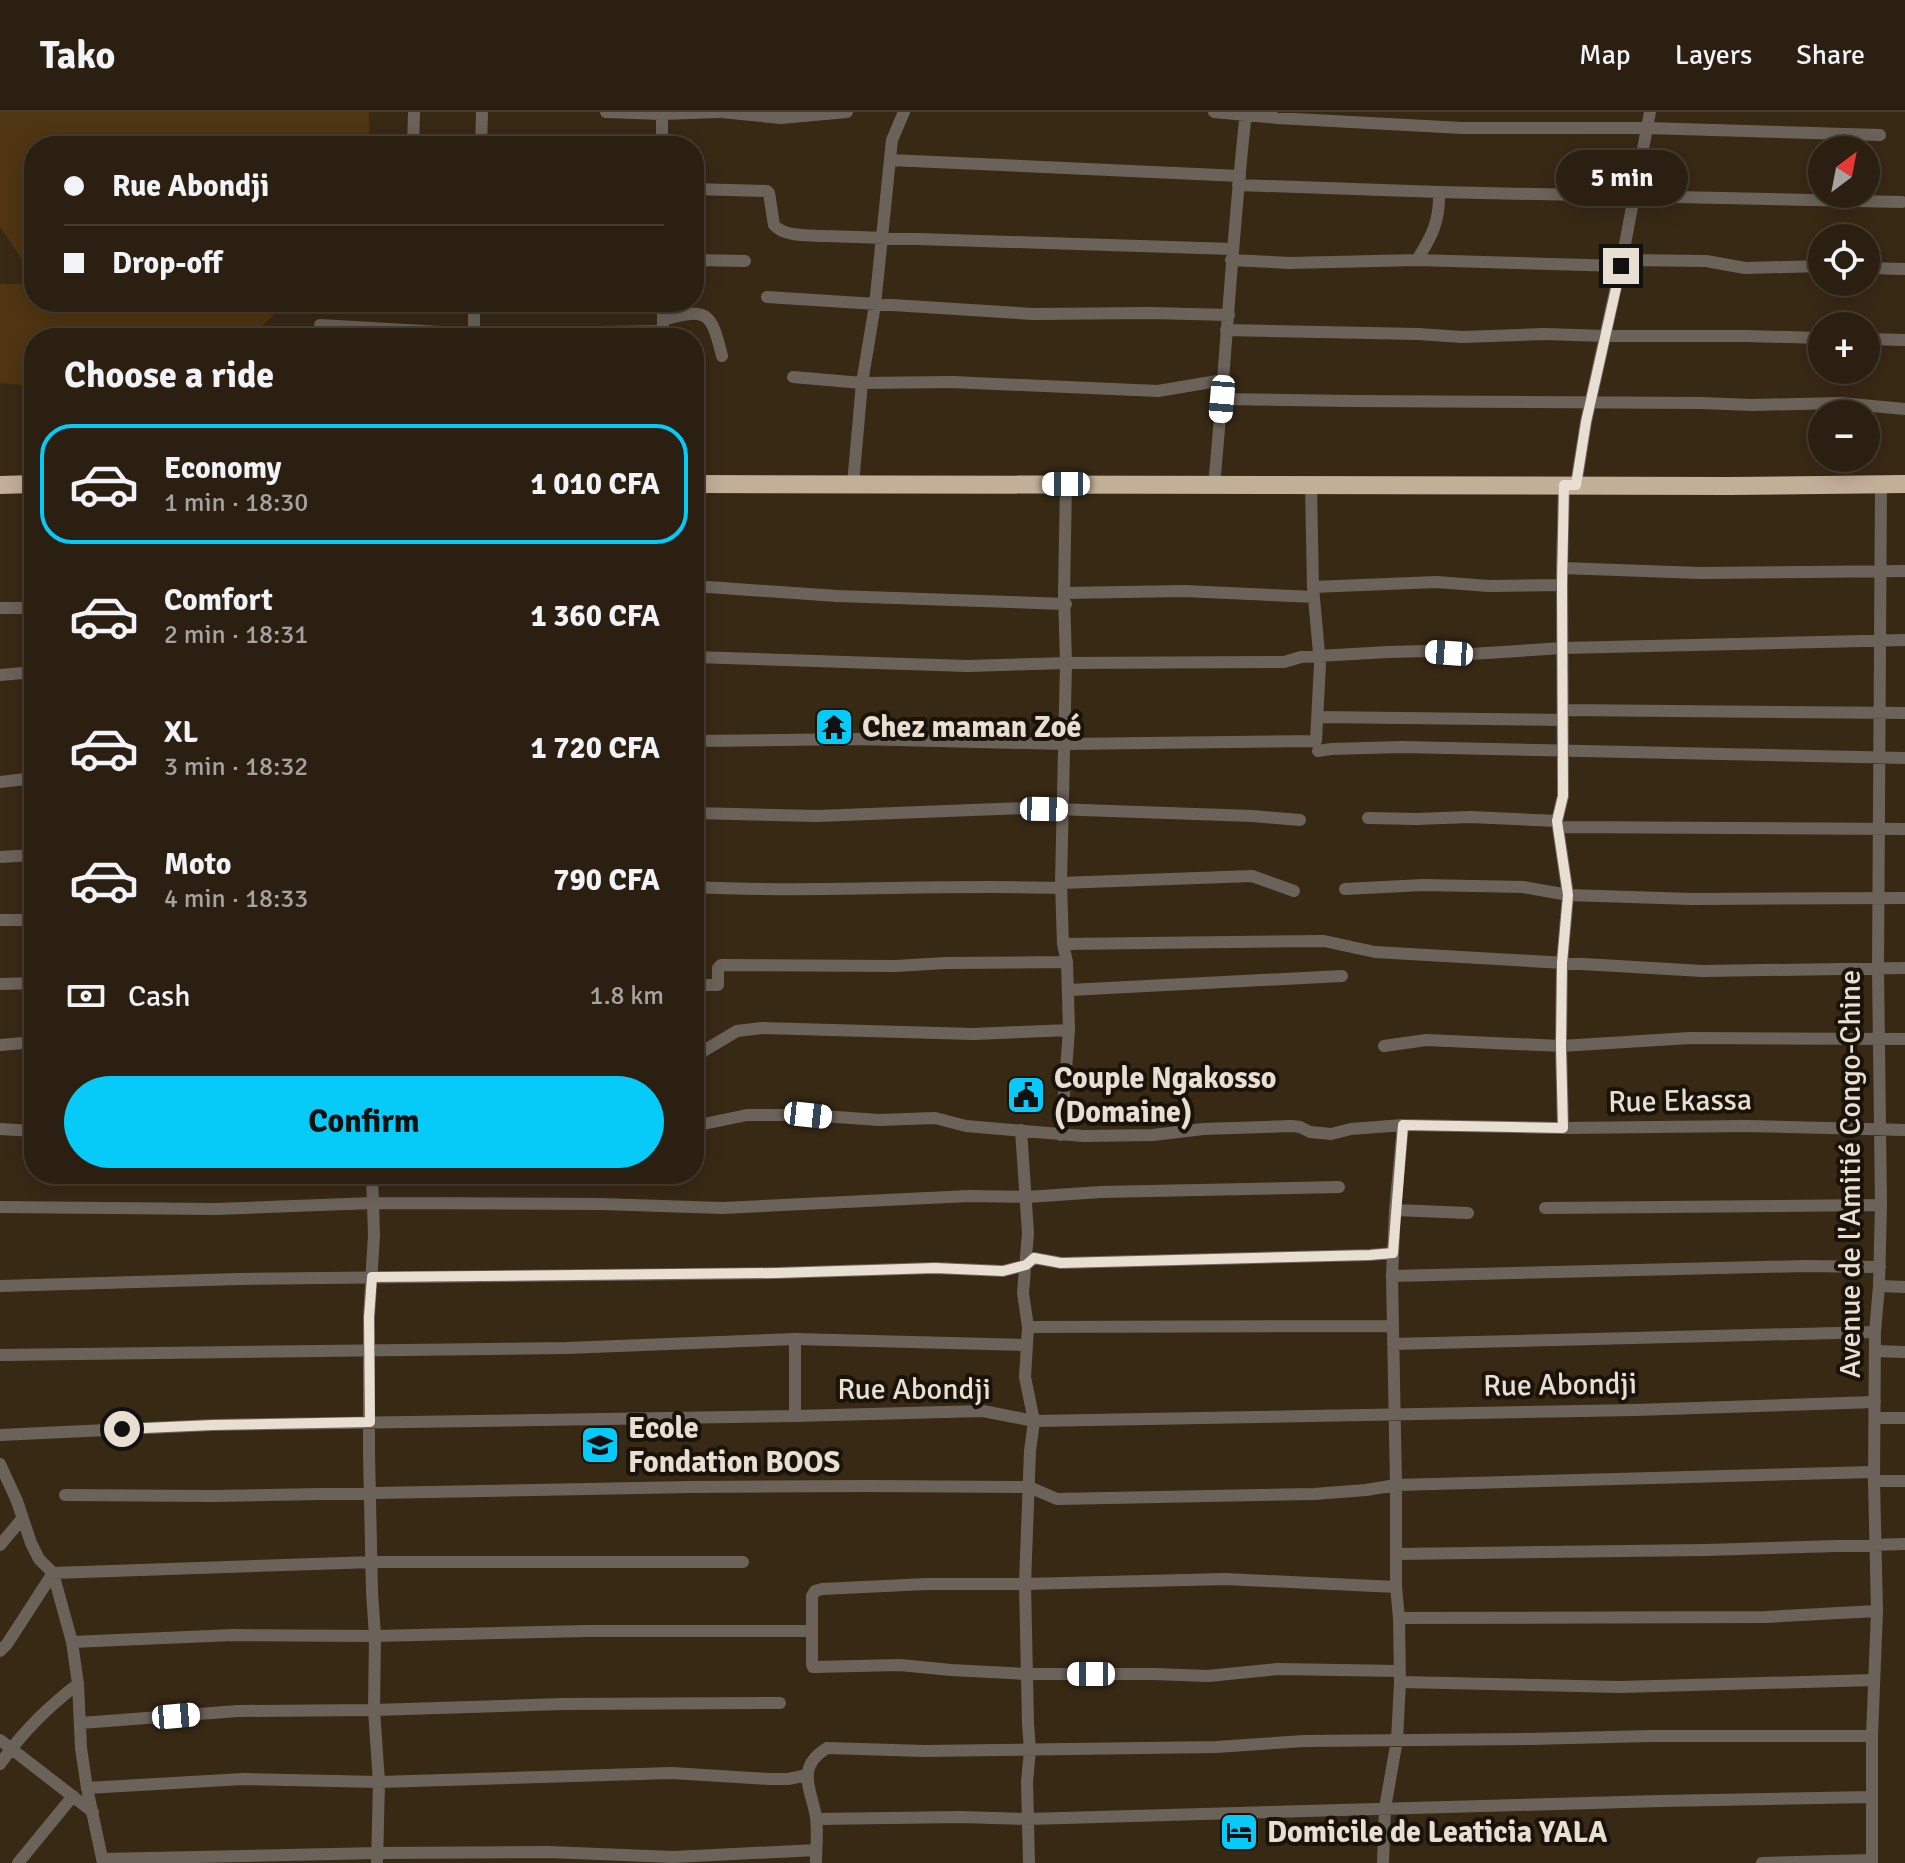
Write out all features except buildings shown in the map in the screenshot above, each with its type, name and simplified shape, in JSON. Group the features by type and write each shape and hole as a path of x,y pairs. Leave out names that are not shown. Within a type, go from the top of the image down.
{"highway":[{"path":"0,485 24,484"},
{"path":"704,484 1905,484"}],"street":[{"path":"413,136 414,112"},
{"path":"481,136 482,112"},
{"path":"606,112 720,112 781,118 847,112"},
{"path":"853,484 862,383 884,237 892,140 904,112"},
{"path":"1214,112 1462,128 1647,128 1880,135"},
{"path":"1563,1128 1562,963 1568,895 1558,824 1563,796 1562,568 1570,485 1622,263 1650,112"},
{"path":"662,113 662,136"},
{"path":"1214,485 1245,113"},
{"path":"890,160 1439,192 1902,202"},
{"path":"704,189 767,191 775,228 783,232 825,236 1232,255 1279,263 1706,261 1745,268 1808,266"},
{"path":"1417,260 1437,220 1439,192"},
{"path":"704,260 745,261"},
{"path":"1880,268 1905,269"},
{"path":"767,297 1033,314 1229,315"},
{"path":"666,328 693,312 703,315 715,329 722,356"},
{"path":"320,325 362,328"},
{"path":"1226,330 1462,337 1544,334 1808,338"},
{"path":"1880,339 1905,340"},
{"path":"793,377 862,383 952,382 1158,391 1223,380"},
{"path":"1222,399 1762,405 1825,403 1905,409"},
{"path":"1061,1135 1069,1030 1061,886 1066,484"},
{"path":"704,741 858,739 1064,744 1316,741 1320,664 1311,485"},
{"name":"Avenue de l'Amitié Congo-Chine","path":"1872,1861 1872,1736 1877,1611 1875,1332 1881,1205 1878,898 1881,485"},
{"path":"1562,568 1700,573 1905,571"},
{"path":"704,587 837,596 1065,598 1184,591 1314,592 1436,582 1489,586 1562,585"},
{"path":"0,608 24,608"},
{"path":"704,657 967,666 1284,662 1301,657 1427,651 1471,654 1563,648 1905,640"},
{"path":"0,675 24,673"},
{"path":"1318,717 1905,713"},
{"path":"1318,751 1402,747 1905,758"},
{"path":"0,782 24,779"},
{"path":"704,813 817,816 1026,808 1300,820"},
{"path":"1368,818 1470,817 1558,824 1905,829"},
{"path":"0,857 24,856"},
{"path":"704,887 796,890 1061,886 1252,876 1294,891"},
{"path":"1345,889 1423,885 1523,887 1568,895 1692,899 1905,898"},
{"path":"0,920 24,920"},
{"path":"1063,944 1324,941 1375,952 1703,971 1905,968"},
{"path":"704,985 718,985 718,968 721,965 896,966 1067,962"},
{"path":"1069,990 1342,976"},
{"path":"0,984 24,983"},
{"path":"704,1051 737,1031 762,1028 941,1034 1069,1030"},
{"path":"1384,1046 1426,1040 1561,1046 1690,1038 1905,1039"},
{"path":"0,1045 24,1043"},
{"name":"Rue Ekassa","path":"704,1124 747,1115 808,1115 879,1120 935,1118 966,1126 1061,1135 1153,1135 1203,1129 1292,1126 1331,1134 1351,1129 1403,1125 1563,1128 1747,1126 1905,1130"},
{"path":"1383,1863 1385,1808 1397,1740 1400,1677 1392,1276 1403,1125"},
{"path":"0,1129 24,1130"},
{"path":"1021,1130 1028,1233 1023,1293 1028,1327 1025,1377 1034,1421 1025,1584 1030,1750 1027,1782 1029,1863"},
{"path":"372,1184 369,1454 375,1636 374,1710 379,1782 377,1858"},
{"path":"0,1207 216,1209 373,1203 723,1208 969,1196 1027,1197 1101,1192 1339,1187"},
{"path":"1545,1208 1881,1205"},
{"path":"1395,1210 1468,1213"},
{"path":"0,1286 935,1268 1003,1271 1026,1265 1034,1258 1061,1263 1393,1253"},
{"path":"1392,1276 1804,1266 1880,1267"},
{"path":"1879,1286 1905,1287"},
{"path":"1028,1327 1392,1326"},
{"path":"1393,1344 1875,1332"},
{"path":"0,1355 567,1348 795,1339 1026,1345"},
{"path":"795,1339 795,1416"},
{"path":"1875,1351 1905,1352"},
{"name":"Rue Abondji","path":"0,1435 213,1425 983,1411 1034,1421 1635,1410 1875,1402"},
{"path":"1875,1418 1905,1418"},
{"path":"0,1464 39,1559 53,1573 72,1642 78,1684 81,1748 103,1861 377,1858 549,1852 673,1857 816,1856 816,1819 808,1775 815,1756 827,1748 1030,1750 1216,1747 1304,1741 1872,1736"},
{"path":"65,1495 212,1496 691,1487 1029,1487 1057,1499 1314,1494 1396,1485 1874,1476 1905,1481"},
{"path":"0,1545 22,1519"},
{"path":"1396,1554 1905,1544"},
{"path":"53,1573 373,1562 743,1562"},
{"path":"0,1651 53,1573"},
{"path":"1396,1587 1225,1579 926,1584 822,1589 812,1596 813,1667 900,1665 1027,1674 1208,1676 1278,1669 1620,1687 1874,1680"},
{"path":"1399,1618 1737,1617 1877,1611"},
{"path":"72,1642 233,1635 812,1631"},
{"path":"0,1764 5,1745 78,1684"},
{"path":"81,1723 238,1711 780,1703"},
{"path":"5,1745 93,1812"},
{"path":"87,1788 243,1779 379,1782 672,1773 769,1779 808,1775"},
{"path":"18,1863 73,1796"},
{"path":"816,1819 1028,1819 1872,1797"},
{"path":"1762,1863 1872,1861"}],"shaded area":[{"path":"0,112 369,112 370,136 24,136 24,262 0,227"},
{"path":"24,262 24,312 278,312 259,328 24,328 24,385 0,383 0,284 22,284"}],"place":[{"name":"Chez maman Zoé","path":"834,727"},
{"name":"Couple Ngakosso (Domaine)","path":"1026,1095"},
{"name":"Ecole Fondation BOOS","path":"600,1445"},
{"name":"Domicile de Leaticia YALA","path":"1239,1832"}],"route":[{"path":"122,1429 370,1422 369,1317 372,1277 776,1273 935,1268 1003,1271 1026,1265 1034,1258 1061,1263 1393,1253 1403,1125 1563,1128 1562,963 1568,895 1557,821 1563,796 1564,485 1576,485 1586,422 1621,266"}]}
